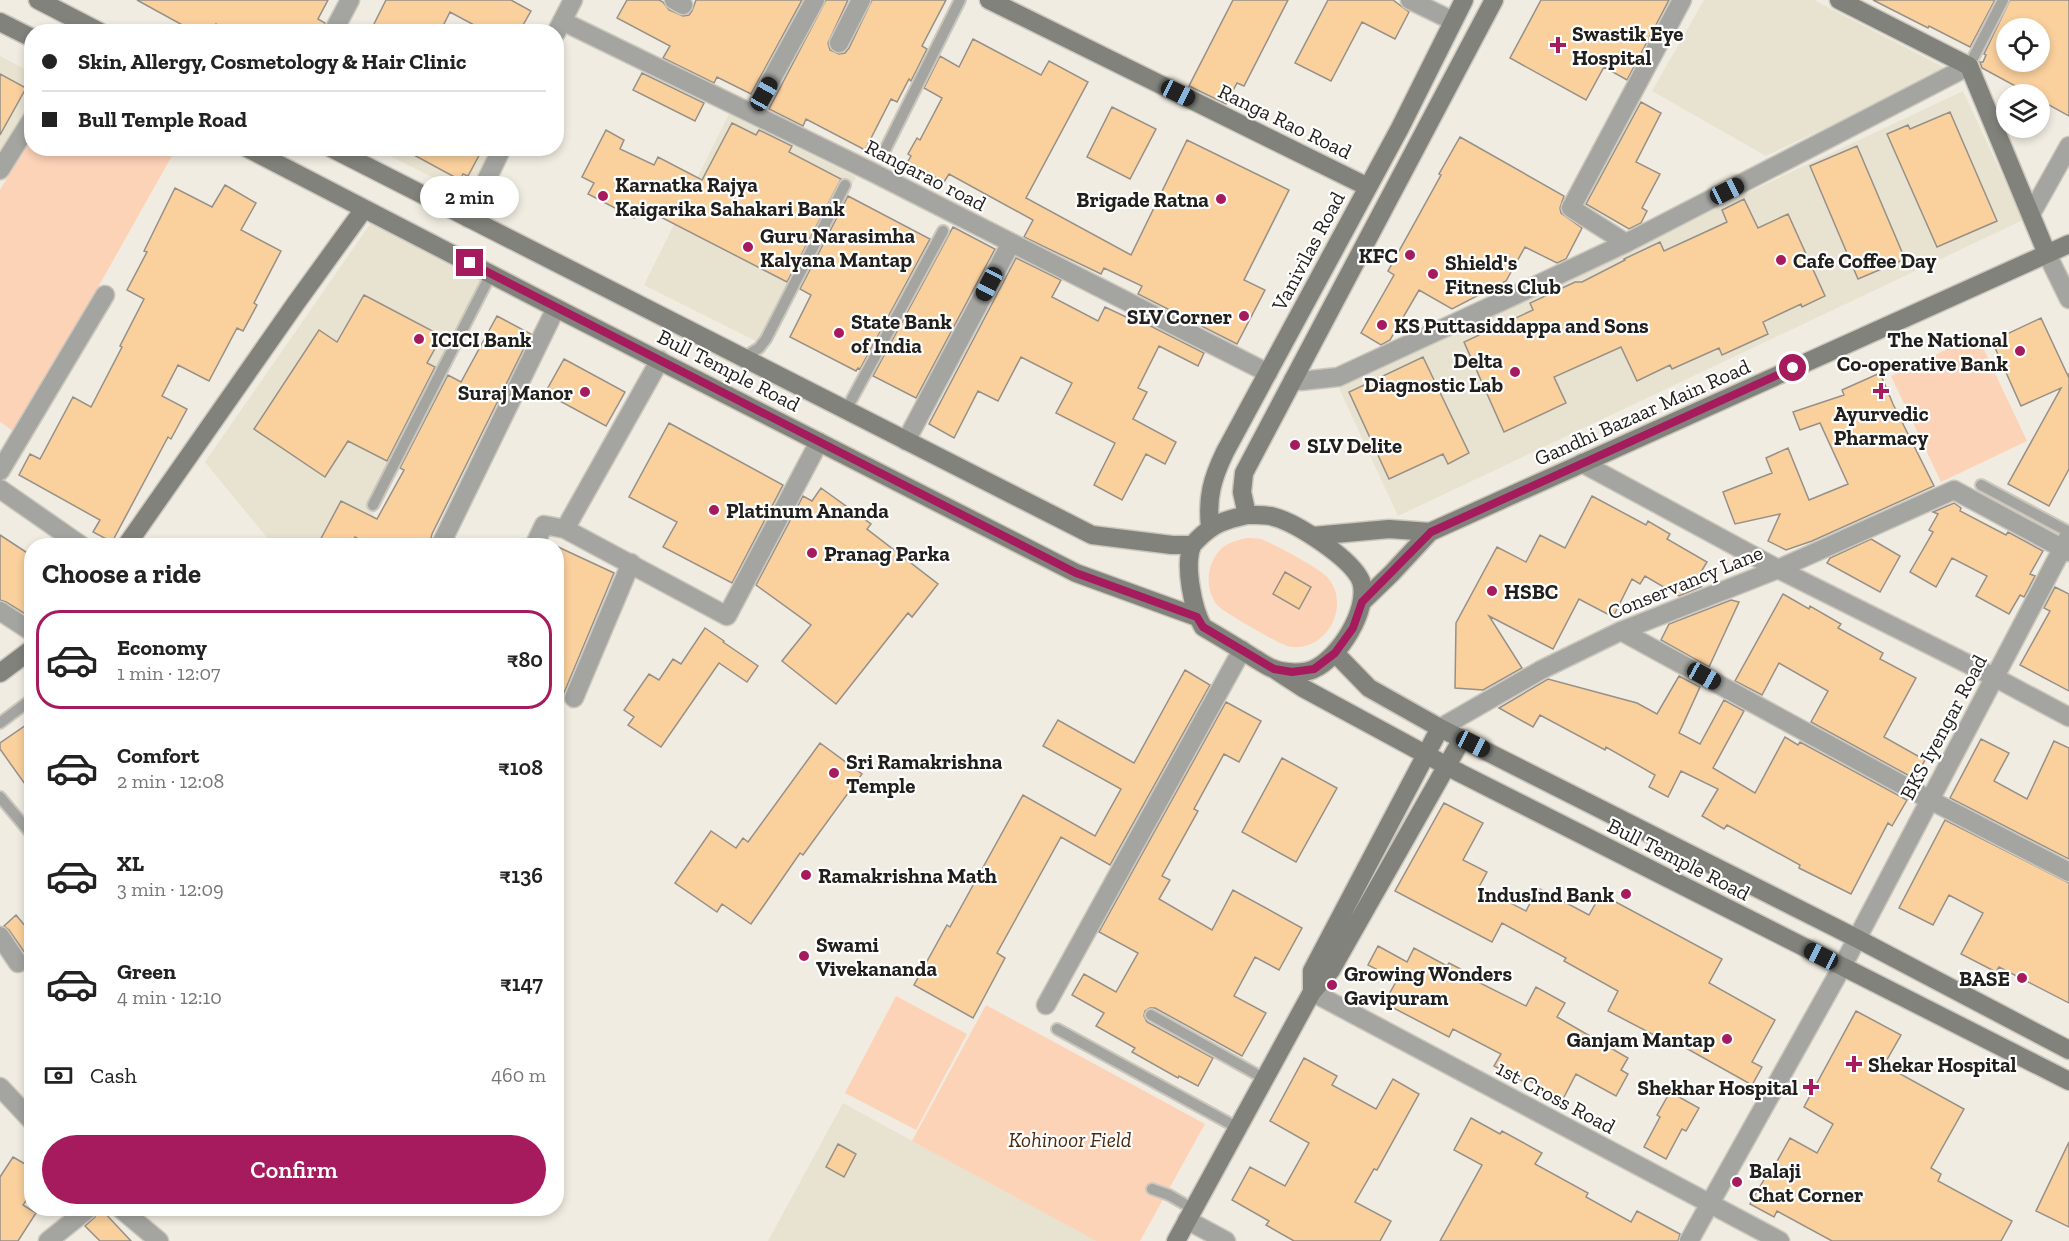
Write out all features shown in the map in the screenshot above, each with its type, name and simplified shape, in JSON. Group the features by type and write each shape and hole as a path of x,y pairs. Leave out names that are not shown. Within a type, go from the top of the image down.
{"main road":[{"path":"38,0 80,24"},
{"name":"Ranga Rao Road","path":"989,0 1368,187"},
{"name":"Vanivilas Road","path":"1210,527 1208,504 1211,486 1225,452 1400,128 1464,0"},
{"path":"1247,515 1242,492 1244,473 1494,0"},
{"path":"1851,3 1969,66 2047,254"},
{"path":"0,22 24,34"},
{"name":"Bull Temple Road","path":"262,156 1076,573 1197,617"},
{"name":"Bull Temple Road","path":"347,156 1092,535 1172,545 1192,545"},
{"path":"132,538 364,209"},
{"name":"Gandhi Bazaar Main Road","path":"1431,532 2069,244"},
{"path":"1247,515 1274,516 1313,536 1338,554 1351,567 1361,582 1362,602 1353,628 1335,653 1314,669 1292,672 1274,669 1203,627 1197,617 1190,587 1190,565 1192,545 1210,527 1225,520 1247,515"},
{"path":"1313,536 1389,529 1431,532"},
{"path":"1362,602 1431,532"},
{"name":"Bull Temple Road","path":"1335,653 1369,688 1440,728 1856,938 2069,1050"},
{"path":"0,673 24,655"},
{"name":"Bull Temple Road","path":"1274,669 1303,688 1446,766 2069,1081"},
{"path":"1312,992 1312,971 1424,754 1440,728"},
{"path":"1176,1241 1312,992 1330,970 1462,739"}],"street":[{"path":"337,24 350,0"},
{"path":"561,24 573,0"},
{"path":"753,113 815,0"},
{"path":"839,43 861,0"},
{"path":"1410,0 1453,21"},
{"path":"1626,243 1571,208 1682,0"},
{"name":"Rangarao road","path":"564,29 753,113 1268,373"},
{"path":"1293,380 1338,377 1626,243 1969,66"},
{"path":"0,170 24,132"},
{"path":"2031,214 2069,146"},
{"path":"468,218 498,156"},
{"path":"906,441 1011,243"},
{"path":"2047,254 2069,299"},
{"path":"0,471 105,295"},
{"path":"444,538 556,308"},
{"path":"565,529 660,360"},
{"path":"538,538 544,525 565,529 727,616 819,442"},
{"path":"1582,463 1778,569 2069,717"},
{"path":"0,489 70,538"},
{"name":"Conservancy Lane","path":"1440,728 1541,670 1621,631 1778,569 1954,490 2067,542"},
{"name":"BKS Iyengar Road","path":"1689,1241 1842,967 2067,542"},
{"path":"574,698 631,563"},
{"path":"0,611 24,627"},
{"path":"1621,631 1930,800 2069,872"},
{"path":"1046,1005 1242,650"},
{"path":"0,936 18,963"},
{"name":"1st Cross Road","path":"1312,992 1780,1241"},
{"path":"0,1088 24,1113"},
{"path":"1190,1214 1226,1241"},
{"path":"48,1241 79,1216"},
{"path":"129,1216 159,1241"}],"lane":[{"path":"884,152 960,0"},
{"path":"1969,66 2003,0"},
{"path":"743,358 759,348 766,339 844,185"},
{"path":"846,410 943,231"},
{"path":"373,505 492,274"},
{"path":"1981,485 2067,542"},
{"path":"0,723 24,705"},
{"path":"0,797 24,826"},
{"path":"1151,1015 1264,1079"},
{"path":"1057,1029 1238,1128"},
{"path":"1152,1189 1169,1195 1190,1214"}],"shaded area":[{"path":"1704,0 1814,0 1949,70 1766,156 1652,91"},
{"path":"0,56 24,69 24,123 0,163"},
{"path":"1963,91 2023,220 1398,516 1338,386"},
{"path":"729,114 856,177 768,347 644,285"},
{"path":"390,156 490,156 470,196"},
{"path":"373,220 493,284 361,538 267,538 205,462"},
{"path":"843,1103 1096,1241 768,1241"}],"green space":[{"path":"24,149 24,156 172,156 16,433 0,422 0,190"},
{"path":"1977,335 2027,441 1941,482 1891,376"},
{"path":"1247,538 1261,539 1276,546 1328,578 1337,599 1336,610 1328,630 1320,638 1299,647 1286,646 1250,627 1218,606 1213,600 1209,577 1213,561 1222,548 1234,541"},
{"path":"896,996 967,1034 916,1130 845,1093"},
{"name":"Kohinoor Field","path":"986,1005 1205,1124 1140,1241 1096,1241 912,1141"}],"building":[{"path":"137,0 328,0 318,19 325,24 180,24"},
{"path":"386,0 511,0 531,11 524,24 472,24 450,12 444,24 374,24"},
{"path":"627,0 659,0 669,10 683,16 689,15 696,0 802,0 751,94 717,77 714,83 663,58 670,46 617,18"},
{"path":"826,0 848,0 828,43 830,50 839,54 845,53 849,48 872,0 946,0 922,46 927,49 911,81 909,79 897,102 891,99 865,150 806,119 803,126 769,109"},
{"path":"1233,0 1288,0 1244,86 1237,83 1226,104 1189,86"},
{"path":"1328,0 1393,0 1409,12 1395,39 1362,22 1331,81 1295,63"},
{"path":"1541,0 1669,0 1627,80 1604,67 1586,100 1510,58"},
{"path":"1873,0 1995,0 1970,47"},
{"path":"2010,0 2069,0 2069,116 2050,106 2050,84 2012,84 1982,68 1980,62 1983,62 1986,55 1984,54 1996,29 1996,72 2050,72 2050,18 2001,18"},
{"path":"973,39 1041,75 1049,61 1088,82 1026,198 1131,255 1187,140 1289,190 1244,280 1265,290 1237,344 1138,294 1142,286 1104,268 1101,274 1024,237 1033,220 949,174 944,182 907,163 911,156 908,154 917,138 920,140 942,98 924,88 940,56 959,67"},
{"path":"642,73 704,103 695,121 633,90"},
{"path":"0,74 24,87 24,92 0,135"},
{"path":"1641,102 1661,113 1636,162 1660,174 1642,208 1647,211 1641,223 1629,229 1586,204"},
{"path":"1112,107 1156,129 1130,179 1087,157"},
{"path":"1950,112 1997,221 1937,247 1887,134 1908,125 1910,129"},
{"path":"732,123 756,135 759,130 792,146 789,152 841,179 787,282 655,214 654,216 639,208 634,218 588,194 594,183 582,177 606,130 624,140 620,149 654,165 658,157 702,180"},
{"path":"1460,137 1564,196 1560,208 1561,213 1582,228 1566,259 1557,263 1525,247 1506,281 1452,309 1419,290 1390,340 1381,345 1361,333 1394,275 1388,271"},
{"path":"1857,146 1905,259 1858,279 1810,166"},
{"path":"416,156 479,156 468,176 463,174 460,180"},
{"path":"225,185 256,203 241,230 281,251 254,303 257,305 243,331 237,328 209,381 178,365 162,396 187,409 171,439 168,437 114,538 104,538 93,532 100,520 19,475 30,454 40,459 73,397 91,407 144,299 127,290 147,252 144,251 175,188 212,207"},
{"path":"848,196 930,239 860,369 856,371 790,337 811,295 800,289"},
{"path":"1744,199 1758,228 1788,214 1825,296 1802,307 1801,304 1763,322 1768,334 1722,355 1719,348 1672,369 1670,365 1637,381 1621,347 1554,377 1566,403 1504,432 1464,342 1533,310 1530,303 1575,282 1582,282 1660,242 1664,251 1727,222 1722,210"},
{"path":"953,227 995,249 916,398 873,376"},
{"path":"1016,258 1061,280 1052,297 1098,321 1105,307 1126,317 1127,314 1204,353 1198,366 1159,346 1138,388 1147,392 1133,419 1176,442 1165,464 1146,454 1122,500 1094,485 1115,443 1056,413 1072,383 1021,357 998,401 978,391 954,438 929,424"},
{"path":"364,295 442,336 427,363 435,367 387,461 348,441 325,477 254,429 319,330 337,342"},
{"path":"497,316 531,334 431,538 321,538 341,501 377,519 404,470 400,468 448,375 461,382"},
{"path":"2041,318 2068,376 2069,373 2069,469 2049,506 2008,484 2061,388 2021,406 1992,341"},
{"path":"1423,357 1469,453 1448,464 1443,454 1389,479 1349,392"},
{"name":"Suraj Manor","path":"564,359 625,392 606,426 545,393"},
{"path":"1880,373 1934,486 1812,541 1786,550 1768,541 1780,514 1735,524 1723,492 1772,473 1766,458 1788,448 1809,500 1848,484 1820,423 1800,430 1793,412 1844,395 1842,390"},
{"name":"Platinum Ananda","path":"669,423 783,485 732,583 663,547 677,522 629,497"},
{"path":"821,488 871,524 867,529 938,584 912,617 908,613 836,704 782,661 811,625 756,585 803,496 812,501"},
{"path":"1592,496 1646,525 1648,521 1670,534 1667,539 1707,562 1693,585 1701,587 1679,596 1645,576 1640,584 1632,579 1613,617 1579,599 1553,649 1489,616 1522,668 1483,690 1455,688 1456,623 1497,547 1526,562 1540,535 1565,548"},
{"path":"1954,503 1961,508 1960,511 2006,535 2008,532 2043,551 2030,574 2035,576 2024,597 2020,595 2009,614 1976,596 1987,576 1952,558 1936,587 1910,572 1933,532 1929,530 1938,514 1933,512"},
{"path":"0,535 24,551 24,613 0,600"},
{"path":"1871,539 1900,556 1880,592 1827,563 1830,558"},
{"path":"564,550 614,573 564,693"},
{"path":"1285,572 1311,587 1299,609 1273,594"},
{"path":"2055,587 2069,594 2069,691 2020,665 2050,611 2044,608"},
{"path":"1783,594 1841,624 1838,628 1883,653 1880,659 1916,678 1884,737 1925,760 1915,779 1811,722 1828,691 1779,663 1762,695 1735,681"},
{"path":"1731,600 1739,602 1709,667 1661,640 1669,624"},
{"path":"705,628 758,666 747,682 719,663 661,747 628,725 634,717 624,710 649,674 659,680 673,659 681,664"},
{"path":"1185,670 1210,685 1110,865 1061,837 997,953 1005,958 973,1018 914,985 947,925 950,927 1023,795 1095,836 1121,789 1043,746 1058,720 1134,763"},
{"path":"1679,676 1700,687 1679,733 1700,744 1724,700 1744,711 1713,768 1755,793 1785,737 1798,745 1800,742 1907,800 1892,826 1888,823 1851,894 1799,868 1800,865 1727,825 1724,829 1702,816 1718,789 1681,771 1668,797 1649,787 1655,775 1606,747 1605,750 1540,715 1533,727 1499,708 1548,679 1637,703 1657,714"},
{"path":"1226,702 1261,721 1239,762 1224,754 1194,809 1198,811 1162,876 1170,880 1159,899 1212,930 1233,890 1302,928 1279,970 1255,957 1234,996 1266,1013 1242,1056 1155,1008 1145,1011 1144,1016 1147,1022 1213,1058 1198,1086 1179,1076 1178,1078 1132,1052 1135,1048 1096,1026 1104,1013 1072,995 1084,974 1116,992 1138,953 1099,932"},
{"path":"24,726 24,783 0,749 0,743"},
{"path":"1981,739 2009,753 1994,781 2027,799 2054,741 2069,748 2069,859 1950,798"},
{"path":"820,743 862,774 803,855 800,853 751,924 722,904 717,912 675,883 711,831 736,848 743,838 748,842"},
{"path":"1282,758 1337,788 1296,862 1242,832"},
{"path":"1444,803 1483,823 1463,860 1487,872 1479,887 1526,911 1538,888 1589,915 1601,894 1722,959 1709,983 1775,1020 1752,1062 1762,1067 1752,1085 1677,1043 1675,1046 1608,1011 1618,991 1564,961 1566,958 1502,923 1492,942 1395,891"},
{"path":"1945,820 2069,883 2069,1003 1999,967 1996,972 1961,954 1983,913 1949,895 1933,925 1899,908"},
{"path":"16,915 24,924 24,952 9,930 4,926"},
{"path":"1378,946 1407,962 1414,948 1447,966 1449,963 1480,979 1478,982 1526,1006 1536,987 1565,1003 1557,1017 1628,1058 1621,1070 1628,1074 1616,1096 1576,1074 1563,1099 1526,1079 1524,1082 1494,1066 1501,1054 1453,1029 1449,1037 1384,1003 1397,980 1368,965"},
{"path":"1856,1011 1901,1035 1884,1065 1964,1109 1931,1168 1941,1174 1938,1181 2012,1221 2001,1241 1832,1241 1777,1211 1774,1217 1750,1204 1790,1138 1817,1153 1833,1124 1804,1107"},
{"path":"1304,1058 1337,1076 1332,1085 1376,1109 1393,1079 1419,1094 1377,1170 1374,1169 1355,1202 1391,1221 1380,1241 1294,1241 1266,1225 1269,1221 1232,1200 1250,1167 1285,1186 1309,1143 1270,1121"},
{"path":"1670,1092 1699,1108 1686,1131 1682,1129 1666,1159 1644,1147 1660,1117 1657,1115"},
{"path":"1471,1118 1500,1134 1502,1131 1542,1153 1535,1164 1588,1193 1586,1197 1631,1222 1637,1211 1680,1234 1678,1241 1440,1241 1482,1165 1454,1150"},
{"path":"2069,1142 2069,1227 2036,1211"},
{"path":"838,1144 856,1154 844,1177 826,1167"},
{"path":"13,1157 24,1163 24,1216 34,1216 18,1241 0,1241 0,1177"},
{"path":"108,1216 131,1241 100,1241 85,1226 95,1217"}],"place":[{"name":"Swastik Eye Hospital","path":"1558,45"},
{"name":"Karnatka Rajya Kaigarika Sahakari Bank","path":"603,196"},
{"name":"Brigade Ratna","path":"1221,199"},
{"name":"Guru Narasimha Kalyana Mantap","path":"748,247"},
{"name":"KFC","path":"1410,255"},
{"name":"Cafe Coffee Day","path":"1781,260"},
{"name":"Shield's Fitness Club","path":"1433,274"},
{"name":"SLV Corner","path":"1244,316"},
{"name":"KS Puttasiddappa and Sons","path":"1382,325"},
{"name":"State Bank of India","path":"839,333"},
{"name":"ICICI Bank","path":"419,339"},
{"name":"The National Co-operative Bank","path":"2020,351"},
{"name":"Delta Diagnostic Lab","path":"1515,372"},
{"name":"Ayurvedic Pharmacy","path":"1881,391"},
{"name":"Suraj Manor","path":"585,392"},
{"name":"SLV Delite","path":"1295,445"},
{"name":"Platinum Ananda","path":"714,510"},
{"name":"Pranag Parka","path":"812,553"},
{"name":"HSBC","path":"1492,591"},
{"name":"Sri Ramakrishna Temple","path":"834,773"},
{"name":"Ramakrishna Math","path":"806,875"},
{"name":"IndusInd Bank","path":"1626,894"},
{"name":"Swami Vivekananda","path":"804,956"},
{"name":"BASE","path":"2022,978"},
{"name":"Growing Wonders Gavipuram","path":"1332,985"},
{"name":"Ganjam Mantap","path":"1727,1039"},
{"name":"Shekar Hospital","path":"1854,1064"},
{"name":"Shekhar Hospital","path":"1811,1087"},
{"name":"Balaji Chat Corner","path":"1737,1182"}],"route":[{"path":"470,263 1076,573 1197,617 1203,627 1274,669 1292,672 1314,669 1335,653 1353,628 1362,602 1431,532 1793,368"}]}
